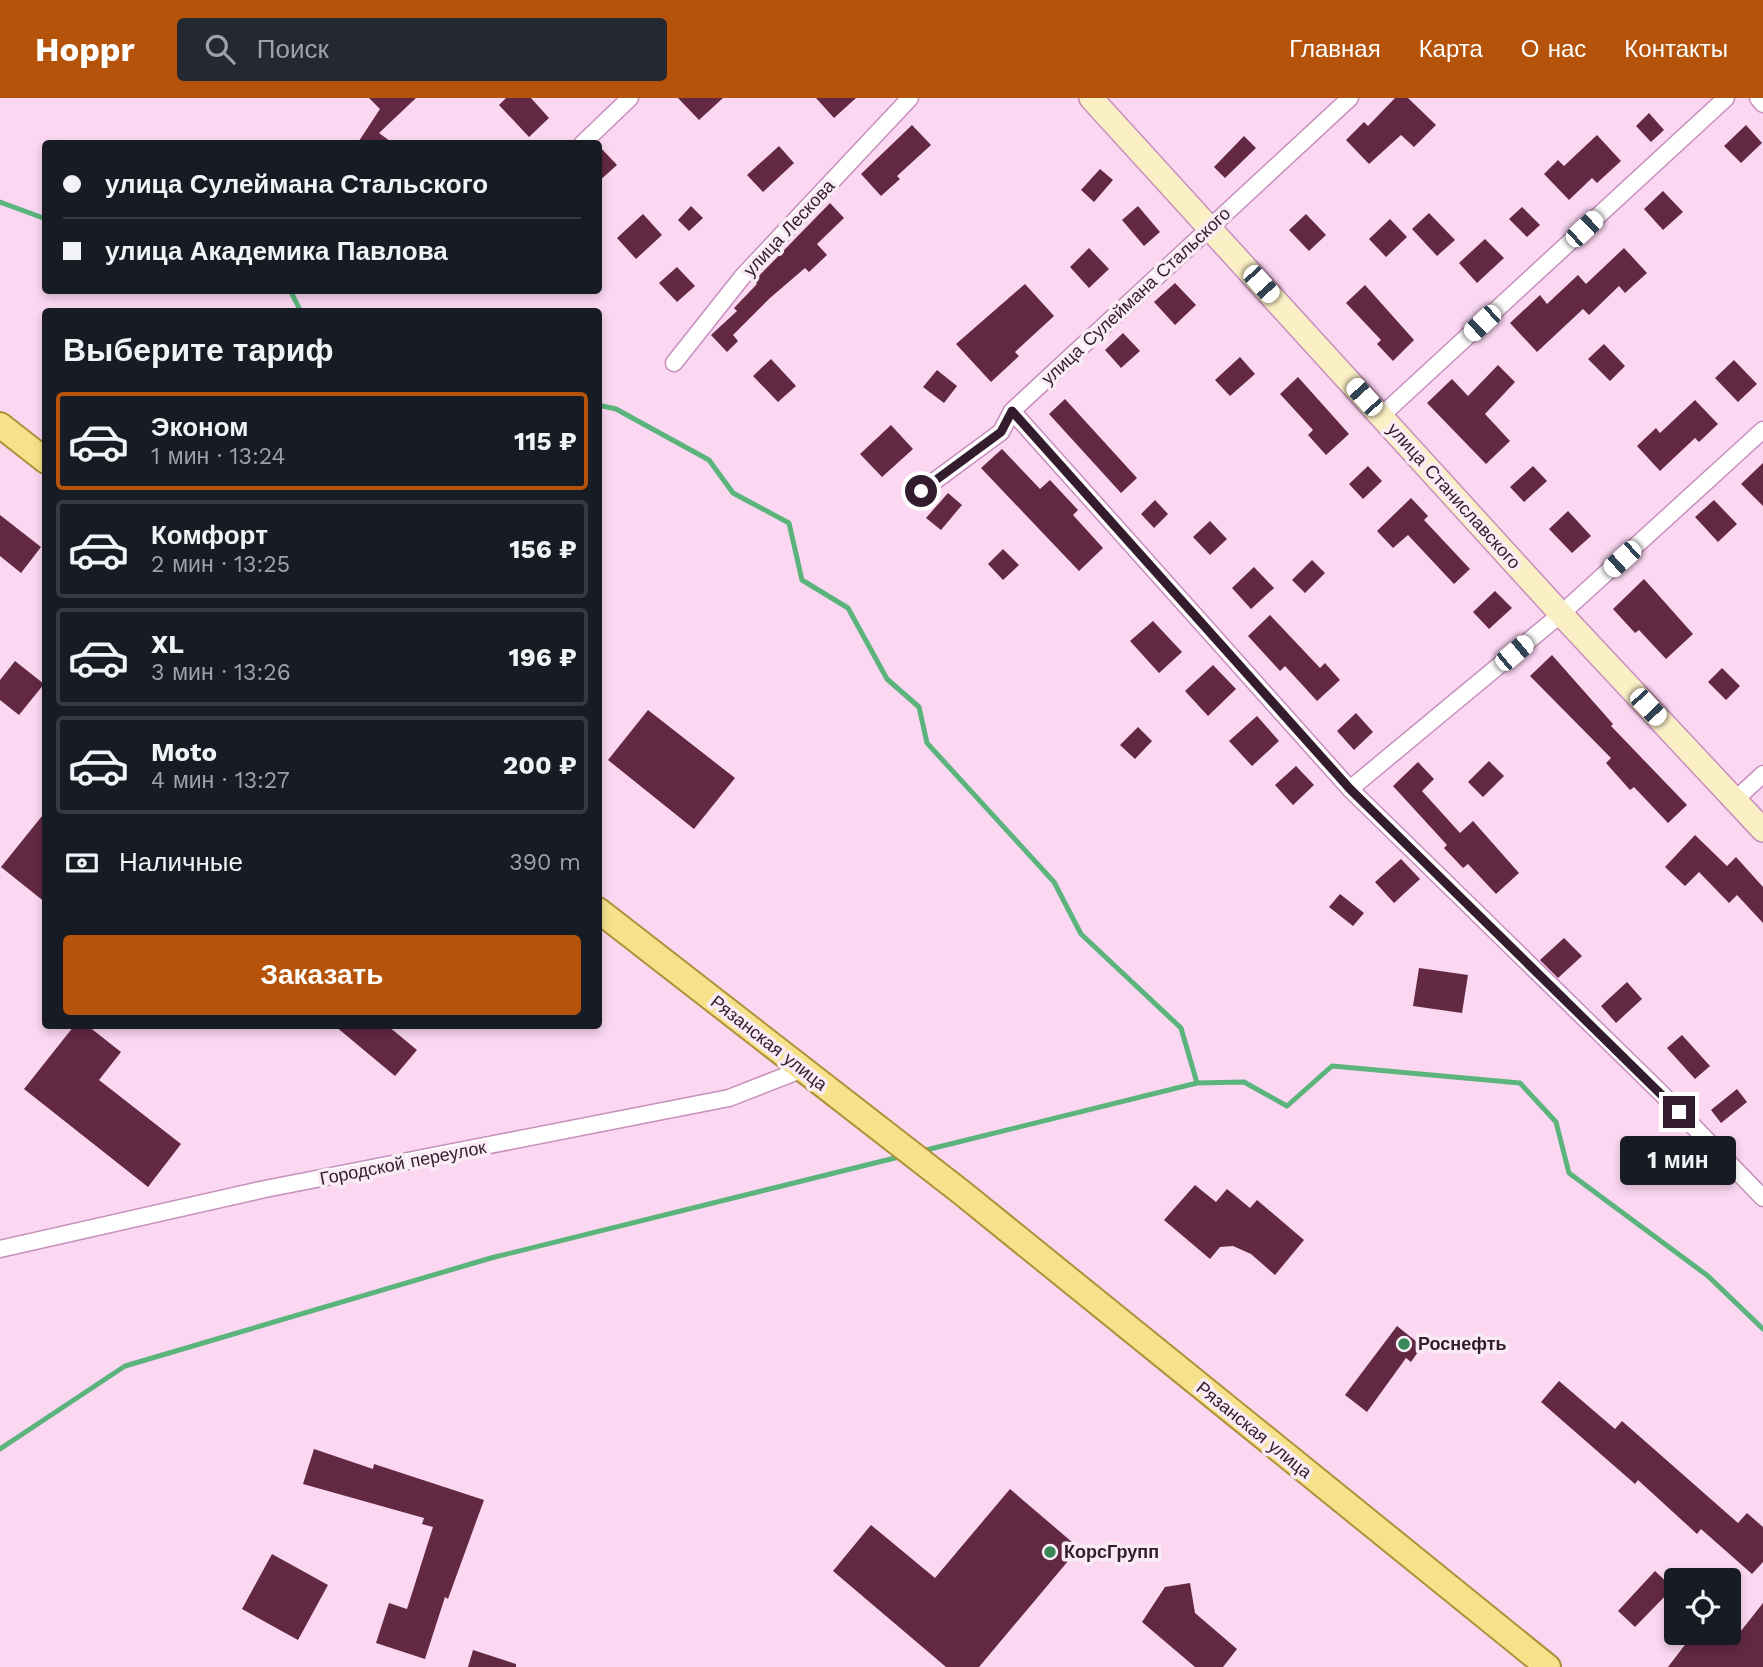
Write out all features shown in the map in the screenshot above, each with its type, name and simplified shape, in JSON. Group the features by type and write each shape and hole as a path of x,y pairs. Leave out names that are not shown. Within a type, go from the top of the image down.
{"main road":[{"path":"0,425 42,458"},
{"name":"Рязанская улица","path":"602,913 961,1192 1548,1667"}],"street":[{"path":"586,140 630,98"},
{"name":"улица Лескова","path":"674,363 743,276 910,98"},
{"name":"улица Станиславского","path":"1091,98 1561,614 1763,830"},
{"name":"улица Сулеймана Стальского","path":"921,491 1001,432 1012,411 1350,98"},
{"path":"1381,416 1726,98"},
{"path":"1758,98 1763,104"},
{"path":"1012,411 1350,789 1652,1085 1763,1198"},
{"path":"1350,789 1561,614 1763,430"},
{"path":"1735,800 1763,774"},
{"name":"Городской переулок","path":"0,1249 265,1189 729,1098 803,1069"}],"building":[{"path":"369,98 416,98 379,133 389,140 360,140 380,109"},
{"path":"506,98 531,98 549,118 529,137 499,105"},
{"path":"678,98 723,98 699,120"},
{"path":"816,98 856,98 834,118"},
{"path":"1395,98 1408,98 1436,125 1414,147 1401,135 1369,164 1346,140 1364,122 1368,126"},
{"path":"1649,113 1664,130 1651,142 1636,126"},
{"path":"912,125 931,145 897,176 900,179 881,196 861,174"},
{"path":"1746,125 1762,143 1741,163 1724,146"},
{"path":"1597,135 1621,161 1597,183 1592,178 1569,200 1544,174 1558,160 1564,166"},
{"path":"1244,136 1256,148 1225,178 1214,167"},
{"path":"779,146 794,163 763,192 747,175"},
{"path":"602,149 617,165 602,178"},
{"path":"1100,169 1113,180 1094,202 1081,190"},
{"path":"1663,191 1683,212 1663,230 1644,209"},
{"path":"830,203 844,218 817,244 827,255 809,272 805,268 770,298 733,335 738,341 727,352 711,335 737,311 734,308 757,284 754,281"},
{"path":"691,206 703,218 689,231 678,220"},
{"path":"1138,206 1160,232 1144,246 1122,220"},
{"path":"1522,207 1540,225 1527,237 1509,219"},
{"path":"1429,213 1455,240 1437,256 1412,229"},
{"path":"643,214 662,235 636,259 617,238"},
{"path":"1306,214 1326,235 1309,251 1289,230"},
{"path":"1390,219 1407,237 1386,257 1369,239"},
{"path":"1485,239 1504,258 1477,283 1459,263"},
{"path":"1089,248 1109,269 1089,288 1070,267"},
{"path":"1624,248 1647,273 1625,293 1619,286 1589,315 1583,309 1537,352 1510,323 1540,295 1547,304 1578,275 1586,284"},
{"path":"677,267 695,286 677,302 659,283"},
{"path":"1175,283 1196,305 1175,325 1154,302"},
{"path":"1025,284 1054,316 1015,352 1019,356 991,382 956,344"},
{"path":"1365,285 1414,340 1393,361 1377,344 1381,340 1346,303"},
{"path":"1123,333 1140,351 1121,368 1105,350"},
{"path":"1604,344 1625,366 1610,381 1588,359"},
{"path":"1240,357 1255,374 1230,396 1215,380"},
{"path":"771,359 796,386 778,402 753,376"},
{"path":"1734,360 1757,384 1738,402 1715,378"},
{"path":"1498,365 1515,382 1485,414 1510,441 1486,464 1427,403 1452,379 1468,396"},
{"path":"937,370 957,386 944,403 923,387"},
{"path":"1298,377 1349,434 1326,455 1308,435 1313,430 1280,394"},
{"path":"1065,399 1137,478 1121,493 1049,414"},
{"path":"1695,400 1718,424 1699,442 1695,438 1660,471 1637,446 1656,428 1660,433"},
{"path":"891,425 913,449 882,477 860,454"},
{"path":"1002,449 1040,489 1050,480 1078,510 1073,515 1103,548 1079,571 981,468"},
{"path":"1763,463 1763,506 1741,484"},
{"path":"1368,466 1382,481 1363,499 1349,484"},
{"path":"1533,466 1547,481 1524,502 1510,487"},
{"path":"948,493 962,505 941,530 926,518"},
{"path":"1411,498 1428,516 1424,520 1470,569 1454,584 1408,535 1393,548 1377,531"},
{"path":"1155,500 1168,514 1154,528 1141,514"},
{"path":"1714,500 1737,524 1718,542 1695,517"},
{"path":"1568,511 1591,536 1572,553 1549,529"},
{"path":"0,515 41,547 21,573 0,556"},
{"path":"1210,521 1227,539 1210,555 1193,537"},
{"path":"1003,549 1019,565 1003,580 988,564"},
{"path":"1312,560 1325,573 1305,593 1292,580"},
{"path":"1254,567 1274,588 1251,609 1232,588"},
{"path":"1644,579 1693,634 1666,659 1639,630 1635,633 1613,609"},
{"path":"1495,591 1512,608 1489,629 1473,612"},
{"path":"1270,615 1320,668 1325,663 1340,680 1317,701 1285,666 1280,671 1248,636"},
{"path":"1153,621 1182,652 1159,673 1130,641"},
{"path":"1552,655 1613,724 1611,726 1687,805 1668,823 1634,787 1630,790 1606,763 1611,758 1530,676"},
{"path":"15,661 42,682 42,686 19,715 0,700 0,680"},
{"path":"1213,665 1236,689 1208,716 1185,691"},
{"path":"1722,668 1740,686 1726,700 1708,682"},
{"path":"648,710 735,778 694,829 608,760"},
{"path":"1356,713 1373,732 1354,750 1337,731"},
{"path":"1257,716 1279,741 1252,766 1229,741"},
{"path":"1138,727 1152,741 1135,759 1120,745"},
{"path":"1489,761 1504,776 1483,797 1468,782"},
{"path":"1418,762 1434,779 1422,791 1460,833 1473,821 1519,873 1496,894 1468,864 1463,868 1444,848 1447,845 1393,786"},
{"path":"1296,766 1314,785 1293,805 1275,785"},
{"path":"42,816 42,900 1,867"},
{"path":"1695,835 1727,866 1736,857 1763,887 1763,923 1737,895 1729,903 1699,872 1685,886 1665,867"},
{"path":"1401,859 1420,879 1394,903 1375,882"},
{"path":"1340,894 1364,913 1353,926 1329,907"},
{"path":"1564,938 1582,956 1558,978 1540,960"},
{"path":"1419,968 1468,975 1462,1013 1413,1006"},
{"path":"1627,982 1642,999 1616,1023 1601,1006"},
{"path":"72,1029 92,1029 121,1052 99,1080 181,1144 148,1187 24,1089"},
{"path":"339,1029 392,1029 417,1050 395,1076"},
{"path":"1682,1035 1710,1066 1695,1079 1667,1048"},
{"path":"1737,1089 1747,1102 1721,1123 1711,1110"},
{"path":"1195,1185 1216,1202 1227,1189 1250,1208 1257,1200 1304,1240 1275,1275 1251,1254 1233,1246 1220,1247 1210,1259 1164,1220"},
{"path":"1397,1326 1422,1346 1411,1362 1406,1358 1367,1412 1345,1395"},
{"path":"1559,1381 1615,1429 1622,1421 1738,1523 1747,1513 1763,1527 1763,1562 1752,1574 1701,1529 1697,1534 1638,1480 1635,1484 1541,1402"},
{"path":"314,1449 373,1469 374,1464 484,1500 448,1599 445,1597 425,1659 376,1643 389,1603 407,1609 433,1527 422,1524 424,1518 303,1484"},
{"path":"1010,1489 1079,1548 979,1667 946,1667 833,1571 871,1525 935,1578"},
{"path":"272,1554 328,1585 298,1640 242,1609"},
{"path":"1655,1571 1664,1580 1664,1597 1635,1627 1618,1611"},
{"path":"1190,1583 1195,1613 1237,1649 1223,1667 1195,1667 1142,1622 1165,1587"},
{"path":"1763,1603 1763,1667 1668,1667 1685,1645 1741,1645 1741,1631"},
{"path":"473,1650 516,1664 516,1667 468,1667"}],"waterway":[{"path":"0,202 42,218"},
{"path":"292,294 299,308"},
{"path":"602,406 616,409 709,460 733,493 789,523 802,580 848,608 887,679 919,707 927,743 1054,882 1081,934 1181,1028 1197,1083 1244,1082 1287,1106 1332,1066 1520,1083 1556,1122 1569,1173 1708,1276 1763,1329"},
{"path":"922,1151 1197,1083"},
{"path":"0,1449 125,1366 491,1258 903,1156"}],"place":[{"name":"Роснефть","path":"1404,1344"},
{"name":"КорсГрупп","path":"1050,1552"}],"route":[{"path":"921,491 1001,432 1012,411 1350,789 1679,1112"}]}
